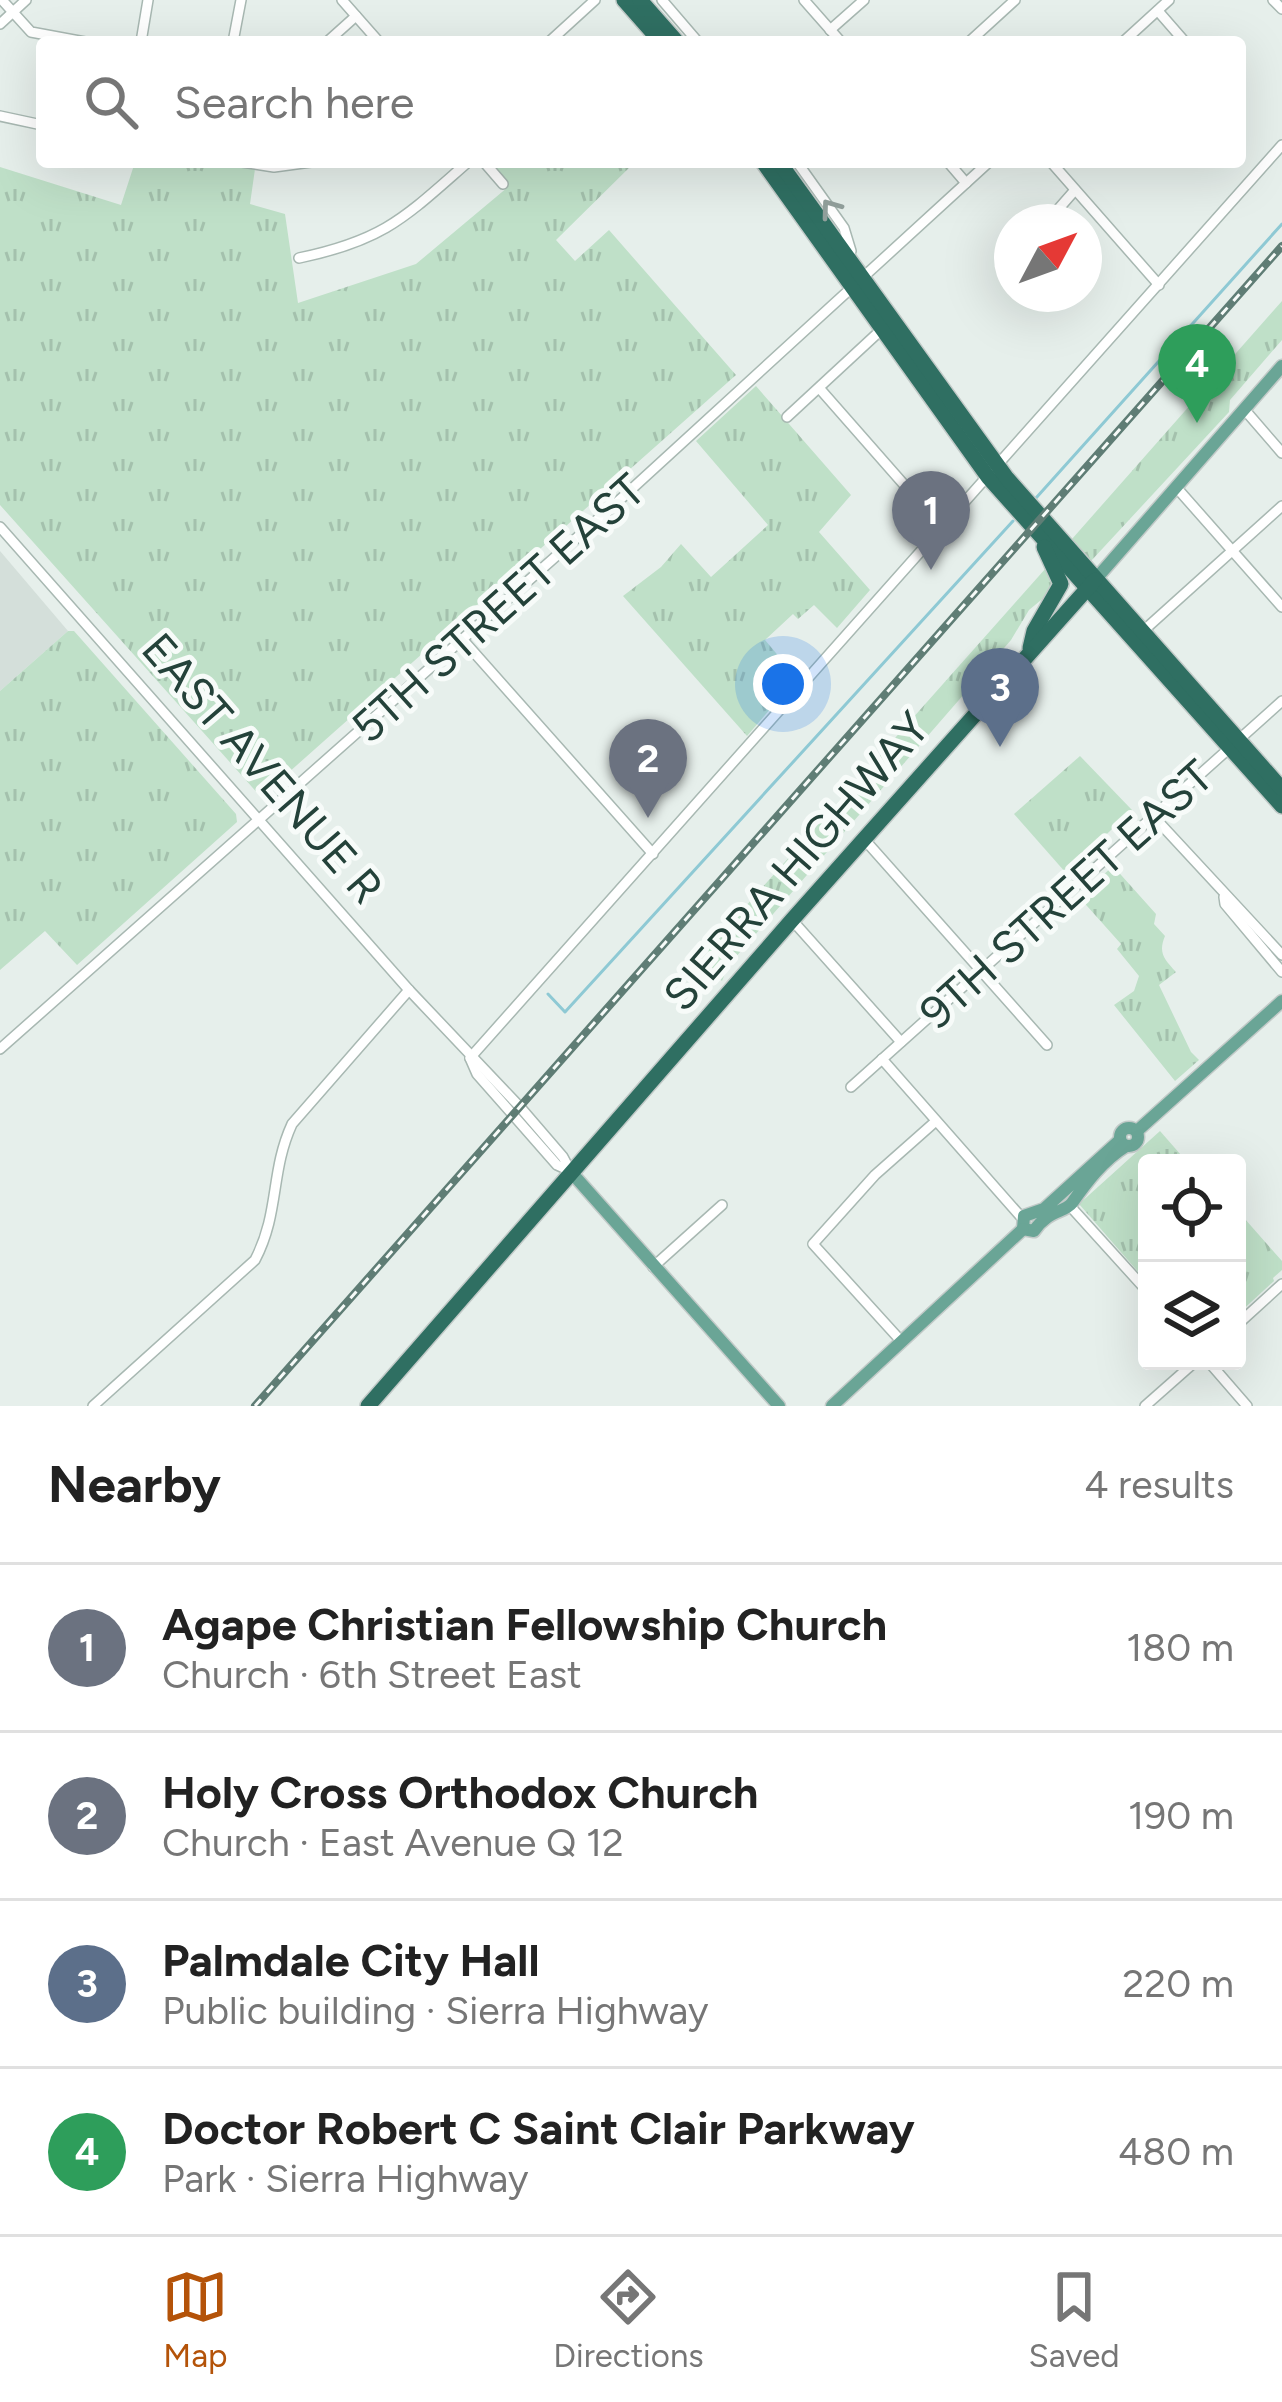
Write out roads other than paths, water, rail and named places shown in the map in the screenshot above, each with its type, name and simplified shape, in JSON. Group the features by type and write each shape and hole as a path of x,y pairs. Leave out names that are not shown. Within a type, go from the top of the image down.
{"highway":[{"path":"624,0 656,36"},
{"path":"640,0 672,36"},
{"path":"768,168 1042,538 1142,632 1282,806"},
{"path":"783,168 846,257 881,330 993,472 1234,744 1282,789"},
{"path":"1030,652 1034,631 1061,584 1042,538"},
{"name":"SIERRA HIGHWAY","path":"368,1406 1092,584"}],"main road":[{"name":"SIERRA HIGHWAY","path":"1092,584 1282,367"},
{"path":"832,1406 1029,1221 1064,1200 1123,1143 1137,1140 1137,1131 1280,999"},
{"name":"EAST AVENUE R","path":"571,1172 779,1406"}],"street":[{"path":"2,0 31,32 53,36"},
{"path":"0,24 26,0"},
{"path":"142,36 148,0"},
{"path":"233,36 241,0"},
{"path":"342,0 374,36"},
{"path":"556,36 596,0"},
{"path":"662,0 693,36"},
{"path":"804,0 836,36"},
{"path":"830,30 864,0"},
{"path":"976,36 1015,0"},
{"path":"1130,36 1169,0"},
{"path":"1273,0 1282,9"},
{"path":"1158,11 1180,36"},
{"path":"334,36 356,16"},
{"path":"0,116 36,124"},
{"path":"470,1058 1282,145"},
{"path":"299,259 355,244 397,224 461,168"},
{"path":"489,168 503,184"},
{"path":"801,168 844,228 850,251 846,257"},
{"path":"953,168 966,183"},
{"name":"5TH STREET EAST","path":"0,1048 463,640 982,168"},
{"path":"1056,168 1159,285"},
{"path":"1063,204 1075,190"},
{"path":"788,417 881,330"},
{"path":"820,388 943,529"},
{"path":"1244,409 1282,453"},
{"path":"1176,487 1282,607"},
{"path":"1142,632 1282,506"},
{"name":"EAST AVENUE R","path":"0,527 261,818 470,1058 477,1074 530,1135 557,1165 571,1172"},
{"path":"463,640 653,854"},
{"name":"9TH STREET EAST","path":"851,1087 1282,701"},
{"path":"1154,817 1282,955"},
{"path":"863,839 1047,1045"},
{"path":"1225,896 1225,904 1282,972"},
{"path":"792,920 901,1042"},
{"path":"93,1406 255,1260 271,1229 280,1150 292,1124 409,990"},
{"path":"881,1059 1029,1221"},
{"path":"902,1342 813,1244 875,1175 936,1121"},
{"path":"1064,1200 1138,1281"},
{"path":"653,1267 722,1204"},
{"path":"1246,1316 1282,1284"},
{"path":"1145,1406 1186,1370"},
{"path":"1216,1370 1247,1406"}],"waterway":[{"path":"1036,498 1282,224"},
{"path":"548,994 565,1012 1013,521"}],"railway":[{"path":"255,1406 1282,246"}],"place":[{"name":"Doctor Robert C Saint Clair Parkway","path":"1197,423"},
{"name":"Agape Christian Fellowship Church","path":"931,570"},
{"name":"Palmdale City Hall","path":"1000,747"},
{"name":"Holy Cross Orthodox Church","path":"648,818"}]}
